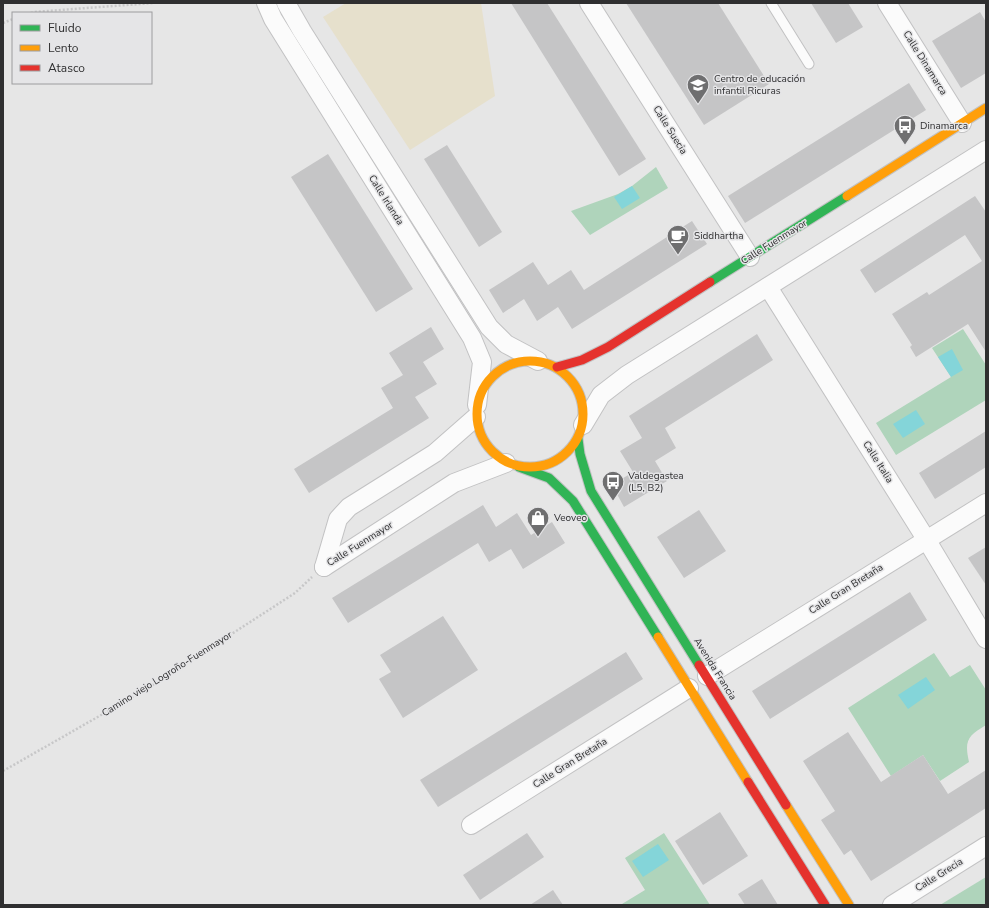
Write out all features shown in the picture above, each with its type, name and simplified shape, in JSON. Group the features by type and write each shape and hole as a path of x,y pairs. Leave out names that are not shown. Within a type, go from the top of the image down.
{"main road":[{"name":"Calle Fuenmayor","path":"556,367 582,360 608,347 986,108"},
{"path":"513,465 536,468 553,463 568,453 580,432 584,408 579,392 570,378 556,367 538,361 517,362 498,370 484,386 476,411 480,436 491,452 513,465 548,478 573,501 825,905"},
{"name":"Avenida Francia","path":"580,432 580,454 591,491 849,905"}],"street":[{"name":"Calle Irlanda","path":"266,3 273,19 472,338 482,362 476,411"},
{"name":"Calle Irlanda","path":"286,3 302,32 489,327 506,344 538,361"},
{"name":"Calle Suecia","path":"589,3 750,257"},
{"name":"Calle Dinamarca","path":"887,3 962,123"},
{"path":"580,432 601,395 627,375 984,155"},
{"name":"Calle Italia","path":"768,287 926,539 986,639"},
{"name":"Calle Fuenmayor","path":"324,567 338,519 349,507 435,453 476,411"},
{"name":"Calle Fuenmayor","path":"324,567 454,484 513,465"},
{"name":"Calle Gran Bretaña","path":"707,676 986,502"},
{"name":"Calle Gran Bretaña","path":"470,825 689,688"},
{"name":"Calle Grecia","path":"892,905 986,846"}],"lane":[{"path":"771,3 809,64"}],"path":[{"path":"34,12 153,3"},
{"name":"Camino viejo Logroño-Fuenmayor","path":"3,771 145,690 295,593 324,567"}],"green space":[{"path":"656,167 668,188 590,235 571,211 618,194 632,186"},
{"path":"963,329 986,365 986,400 896,455 876,423 951,377 932,348"},
{"path":"934,653 950,677 970,665 986,690 986,725 975,732 969,739 967,748 969,762 940,781 923,755 891,776 848,708"},
{"path":"664,833 710,905 622,904 645,890 625,858"},
{"path":"986,877 986,905 940,905"}],"sand":[{"path":"346,3 481,3 495,96 410,150 323,17"}],"water":[{"path":"632,186 640,198 622,209 614,197"},
{"path":"952,349 963,370 951,377 938,357"},
{"path":"916,410 925,424 903,438 893,424"},
{"path":"926,677 935,690 908,709 898,695"},
{"path":"658,844 669,860 643,877 632,861"}],"building":[{"path":"511,3 547,3 646,159 619,176"},
{"path":"626,3 718,3 769,84 704,125"},
{"path":"811,3 848,3 863,27 836,43"},
{"path":"980,12 986,22 986,73 961,88 932,41"},
{"path":"909,83 926,110 745,223 728,196"},
{"path":"447,145 502,232 479,247 424,159"},
{"path":"328,154 413,289 376,312 291,177"},
{"path":"975,196 986,212 986,352 968,324 916,357 910,347 912,345 892,314 927,292 929,295 982,261 965,235 875,293 860,270"},
{"path":"692,221 707,244 572,329 558,307 537,321 524,299 503,313 489,290 533,262 548,285 571,270 584,290"},
{"path":"431,327 444,349 423,362 437,384 415,397 429,418 309,493 294,469 393,408 381,388 403,375 389,353"},
{"path":"757,334 773,360 665,428 676,448 655,461 667,481 624,507 612,485 633,472 620,451 642,438 629,416"},
{"path":"986,431 986,467 935,499 919,473"},
{"path":"483,505 496,527 517,513 531,535 552,522 565,543 523,569 511,549 489,562 478,543 348,623 332,598"},
{"path":"699,510 726,551 684,578 657,537"},
{"path":"986,547 986,585 968,558"},
{"path":"910,592 927,620 770,719 752,691"},
{"path":"443,616 478,670 403,718 379,679 391,672 380,655"},
{"path":"626,652 643,679 438,807 420,780"},
{"path":"848,732 881,782 923,755 948,794 986,770 986,808 871,881 851,850 844,855 821,820 835,811 803,761"},
{"path":"720,812 748,856 703,885 675,841"},
{"path":"527,833 544,857 480,900 463,875"},
{"path":"762,879 778,905 745,905 738,894"},
{"path":"553,890 563,905 530,905"}],"traffic: fast":[{"path":"710,282 847,196"},
{"path":"578,439 580,454 591,491 699,665"},
{"path":"519,467 549,478 573,501 658,637"}],"traffic: slow":[{"path":"847,196 986,108"},
{"path":"530,361 550,365 568,376 579,394 583,414 579,434 568,452 550,463 530,467 510,463 492,452 481,434 477,414 481,394 492,376 510,365 530,361"},
{"path":"658,637 748,782"},
{"path":"786,805 849,905"}],"traffic: jam":[{"path":"557,367 582,360 608,347 710,282"},
{"path":"699,665 786,805"},
{"path":"748,782 825,905"}],"place":[{"name":"Centro de educación infantil Ricuras","path":"698,104"},
{"name":"Dinamarca","path":"905,146"},
{"name":"Siddhartha","path":"678,256"},
{"name":"Valdegastea (L5, B2)","path":"613,502"},
{"name":"Veoveo","path":"538,538"}]}
